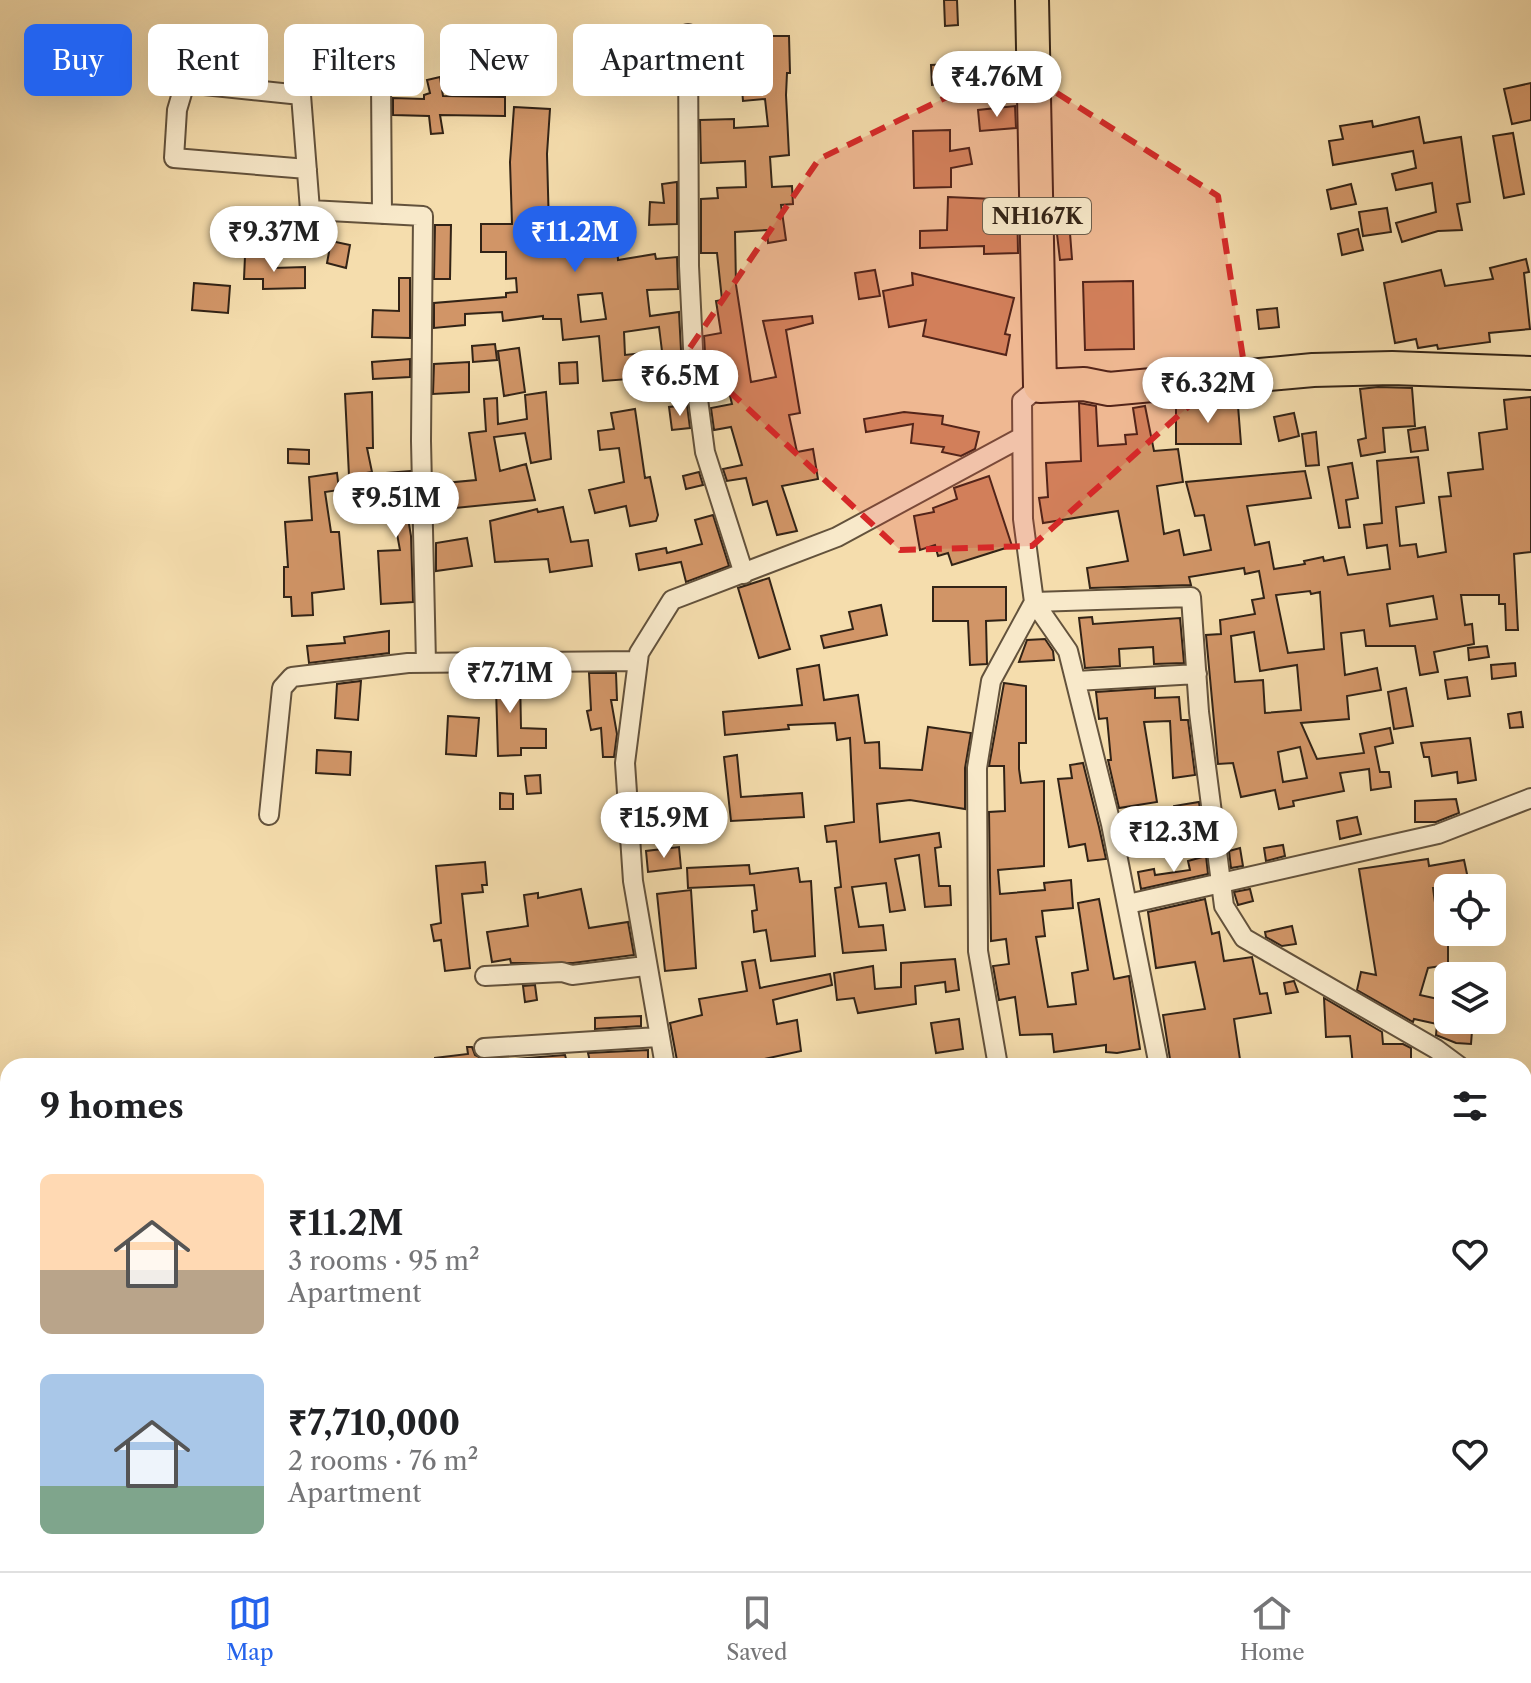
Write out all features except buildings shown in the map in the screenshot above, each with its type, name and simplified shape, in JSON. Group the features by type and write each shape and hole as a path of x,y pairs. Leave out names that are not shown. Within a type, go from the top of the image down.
{"highway":[{"name":"NH167K","path":"1032,0 1040,386"},
{"path":"1084,384 1111,373 1345,353 1531,360"},
{"path":"1040,386 1084,384 1109,389 1345,369 1531,373"}],"street":[{"path":"307,169 174,158 177,110 185,83 301,95 307,169 310,210 423,216 421,441 426,663"},
{"path":"381,96 382,214"},
{"path":"688,96 689,266 694,369 705,452 744,574"},
{"path":"1040,386 1022,401 1023,519 1034,602 1068,651 1128,904 1157,1058"},
{"path":"663,1058 645,966 633,881 625,763 639,653 672,600 837,537 1022,437"},
{"path":"1034,602 1191,597 1224,906 1244,938 1448,1058"},
{"path":"997,1058 978,951 977,768 991,681 1034,602"},
{"path":"269,815 282,688 292,677 426,663 638,661"},
{"path":"1076,681 1197,674"},
{"path":"1128,904 1220,886 1438,834 1531,798"},
{"path":"485,976 562,972 572,975 645,966"},
{"path":"484,1048 658,1037"}],"highlighted area":[{"path":"1013,65 1218,196 1243,358 1032,546 900,550 687,352 819,159"}]}
